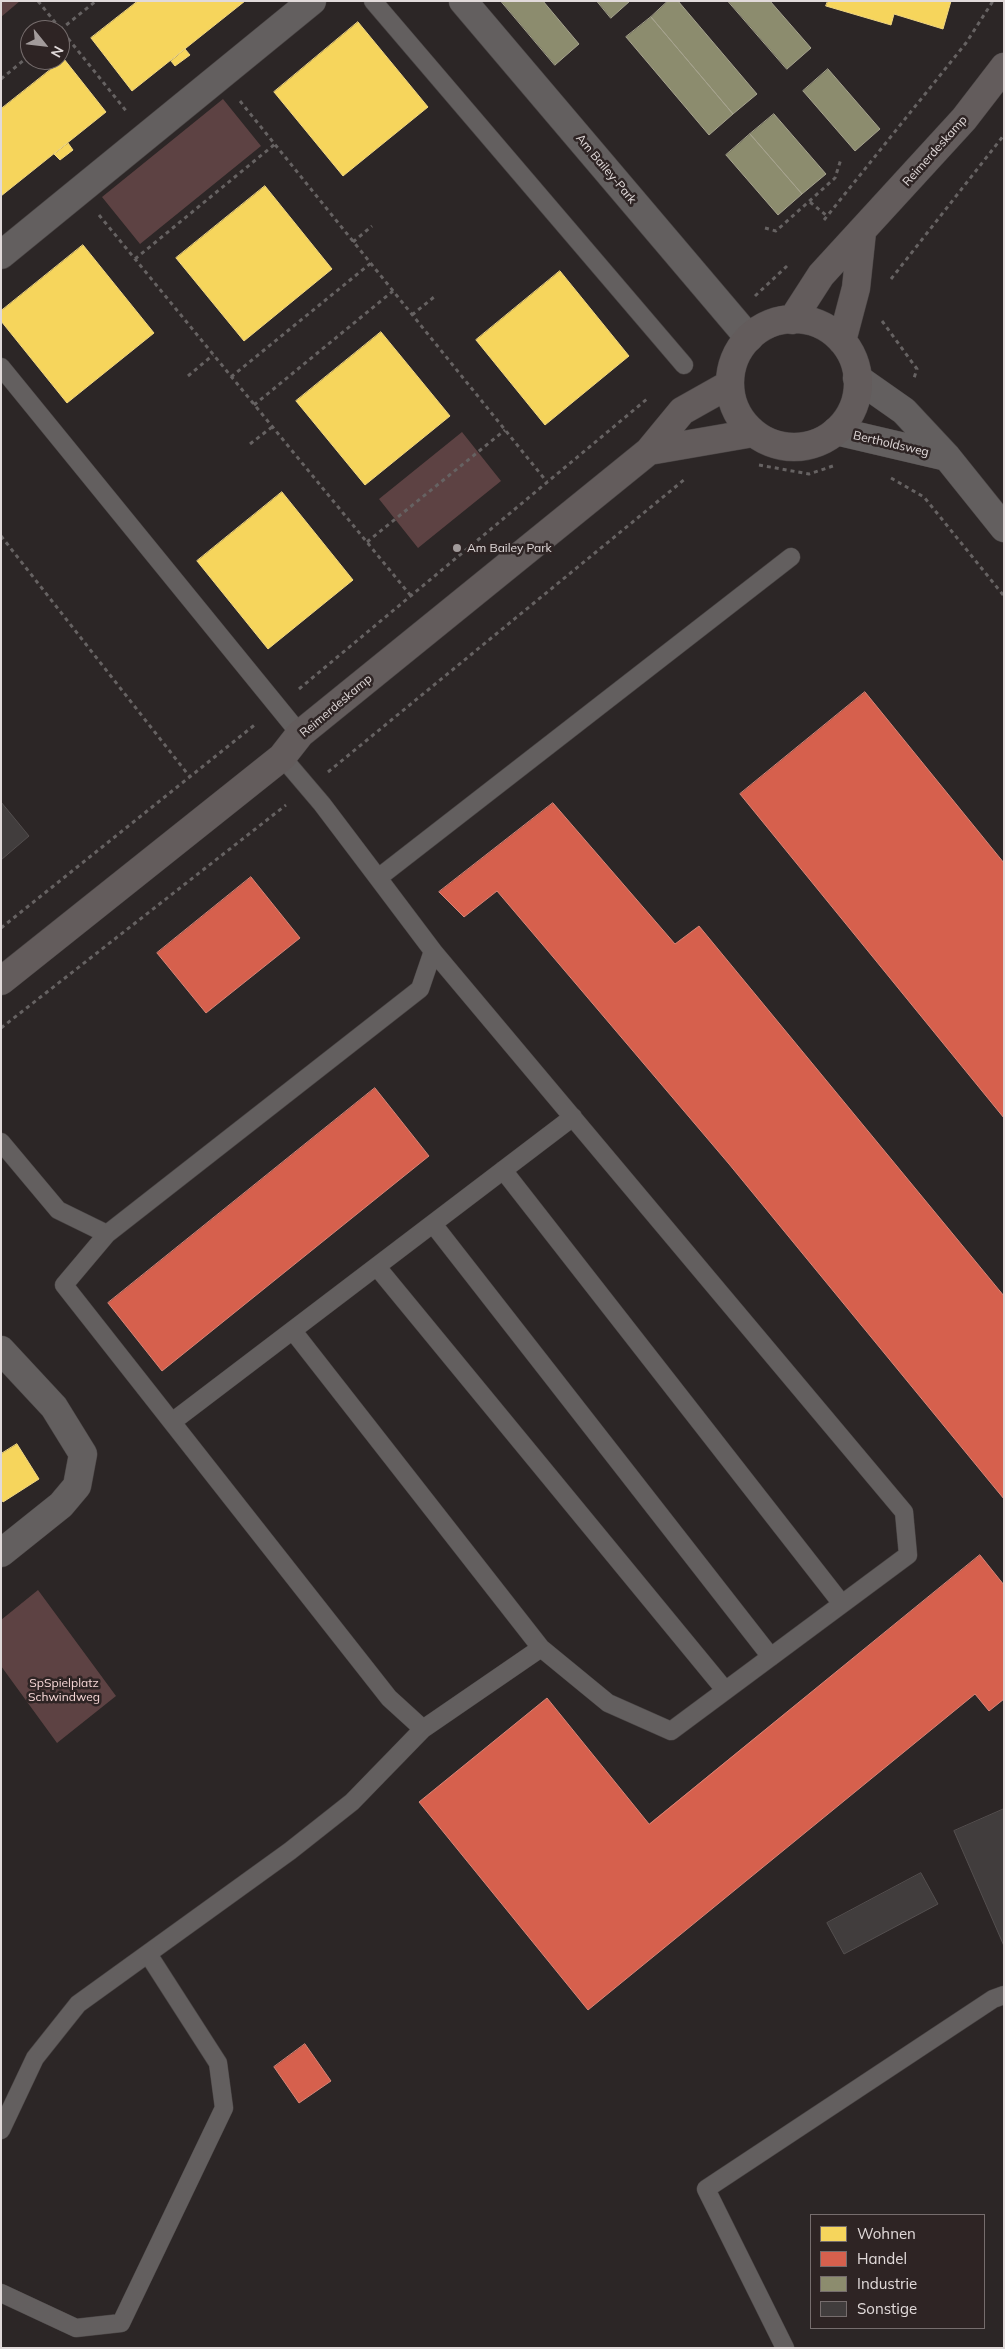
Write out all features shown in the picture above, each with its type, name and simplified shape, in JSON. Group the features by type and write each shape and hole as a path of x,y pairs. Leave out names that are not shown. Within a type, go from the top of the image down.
{"main road":[{"name":"Reimerdeskamp","path":"792,320 821,275 964,119 1004,67"},
{"path":"842,341 867,292 862,232"},
{"path":"792,320 822,326 842,341 852,358 857,378 857,394 846,421 823,440 808,446 795,448 767,441 753,433 735,409 730,384 741,328 792,320"},
{"name":"Reimerdeskamp","path":"1,981 282,757 300,734 649,451 682,412 730,384"},
{"name":"Reimerdeskamp","path":"649,451 753,433"}],"street":[{"path":"1,255 312,1"},
{"name":"Am Bailey-Park","path":"462,1 741,328"},
{"name":"Bertholdsweg","path":"857,378 904,411 947,457 1004,528"},
{"name":"Bertholdsweg","path":"836,431 947,457"},
{"path":"1,1350 54,1407 83,1454 76,1486 62,1505 1,1553"}],"lane":[{"path":"373,1 684,366"},
{"path":"1,367 300,734"},
{"path":"378,878 791,557"},
{"path":"282,757 309,787 434,951 904,1512 908,1555 671,1731 608,1703 541,1648 292,1331"},
{"path":"423,1729 389,1698 64,1285 107,1234 420,989 434,951"},
{"path":"172,1422 573,1117"},
{"path":"1,1142 58,1210 107,1234"},
{"path":"503,1170 842,1604"},
{"path":"433,1224 771,1657"},
{"path":"377,1267 725,1690"},
{"path":"1,2130 35,2058 78,2004 290,1851 352,1802 423,1729 541,1648"},
{"path":"1,2294 76,2328 121,2323 224,2108 218,2063 148,1954"},
{"path":"785,2348 706,2189 985,2005 1004,1995"}],"path":[{"path":"38,1 52,20"},
{"path":"70,22 96,1"},
{"path":"822,223 966,43 993,1"},
{"path":"70,42 147,136"},
{"path":"1,79 20,63"},
{"path":"220,76 547,482"},
{"path":"904,411 917,369 876,313 867,292 1004,134"},
{"path":"135,259 275,144"},
{"path":"765,228 776,231 810,202 835,178 841,159"},
{"path":"79,191 411,596"},
{"path":"810,202 827,216"},
{"path":"353,242 372,226"},
{"path":"231,376 371,263"},
{"path":"741,328 788,264"},
{"path":"254,405 393,291"},
{"path":"412,315 434,297"},
{"path":"188,376 213,355"},
{"path":"1,928 278,707 663,386 684,366"},
{"path":"250,444 272,427"},
{"path":"367,542 505,430"},
{"path":"893,443 884,464 891,479 924,498 1004,596"},
{"path":"756,464 809,474 844,462"},
{"path":"1,1028 309,787 686,478"},
{"path":"1,536 190,777"}],"green space":[{"path":"1,1 20,1 1,17"},
{"path":"223,99 261,146 140,244 102,197"},
{"path":"462,432 501,481 418,548 379,499"},
{"name":"SpSpielplatz Schwindweg","path":"38,1590 116,1696 57,1743 1,1666 1,1620"}],"building: Wohnen":[{"path":"138,1 245,1 132,91 91,38"},
{"path":"828,1 951,1 943,29 894,14 891,25 826,6"},
{"path":"358,22 428,107 343,176 274,92"},
{"path":"185,49 190,55 175,66 171,61"},
{"path":"70,67 106,112 1,196 1,109 50,70 70,70"},
{"path":"68,143 73,150 60,160 54,154"},
{"path":"265,186 332,269 244,341 176,258"},
{"path":"83,245 154,333 67,403 1,321 1,311"},
{"path":"560,271 629,356 545,425 476,340"},
{"path":"381,332 450,416 365,485 296,401"},
{"path":"282,492 353,580 268,649 197,561"},
{"path":"17,1444 39,1479 3,1502 1,1499 1,1454"}],"building: Handel":[{"path":"865,692 1004,863 1004,1118 740,794"},
{"path":"553,803 675,944 699,926 1004,1296 1004,1499 729,1164 497,891 464,917 439,892"},
{"path":"251,877 300,938 206,1013 157,953"},
{"path":"375,1088 429,1156 162,1371 108,1303"},
{"path":"980,1555 1004,1585 1004,1699 989,1711 975,1694 588,2010 419,1802 547,1698 649,1824"},
{"path":"305,2044 331,2081 299,2103 274,2067"}],"building: Industrie":[{"path":"501,1 543,1 579,44 555,65"},
{"path":"597,1 630,1 611,18"},
{"path":"668,1 678,1 757,94 733,114 651,17"},
{"path":"728,1 770,1 811,48 787,69"},
{"path":"651,17 733,114 709,135 626,37"},
{"path":"828,69 880,129 855,151 803,91"},
{"path":"774,114 826,174 802,194 750,134"},
{"path":"750,134 802,194 778,215 726,155"}],"building: Sonstige":[{"path":"1,802 29,836 1,860"},
{"path":"1004,1809 1004,1946 954,1831"},
{"path":"921,1873 938,1904 844,1954 827,1923"}],"place":[{"name":"Am Bailey Park","path":"457,548"}]}
